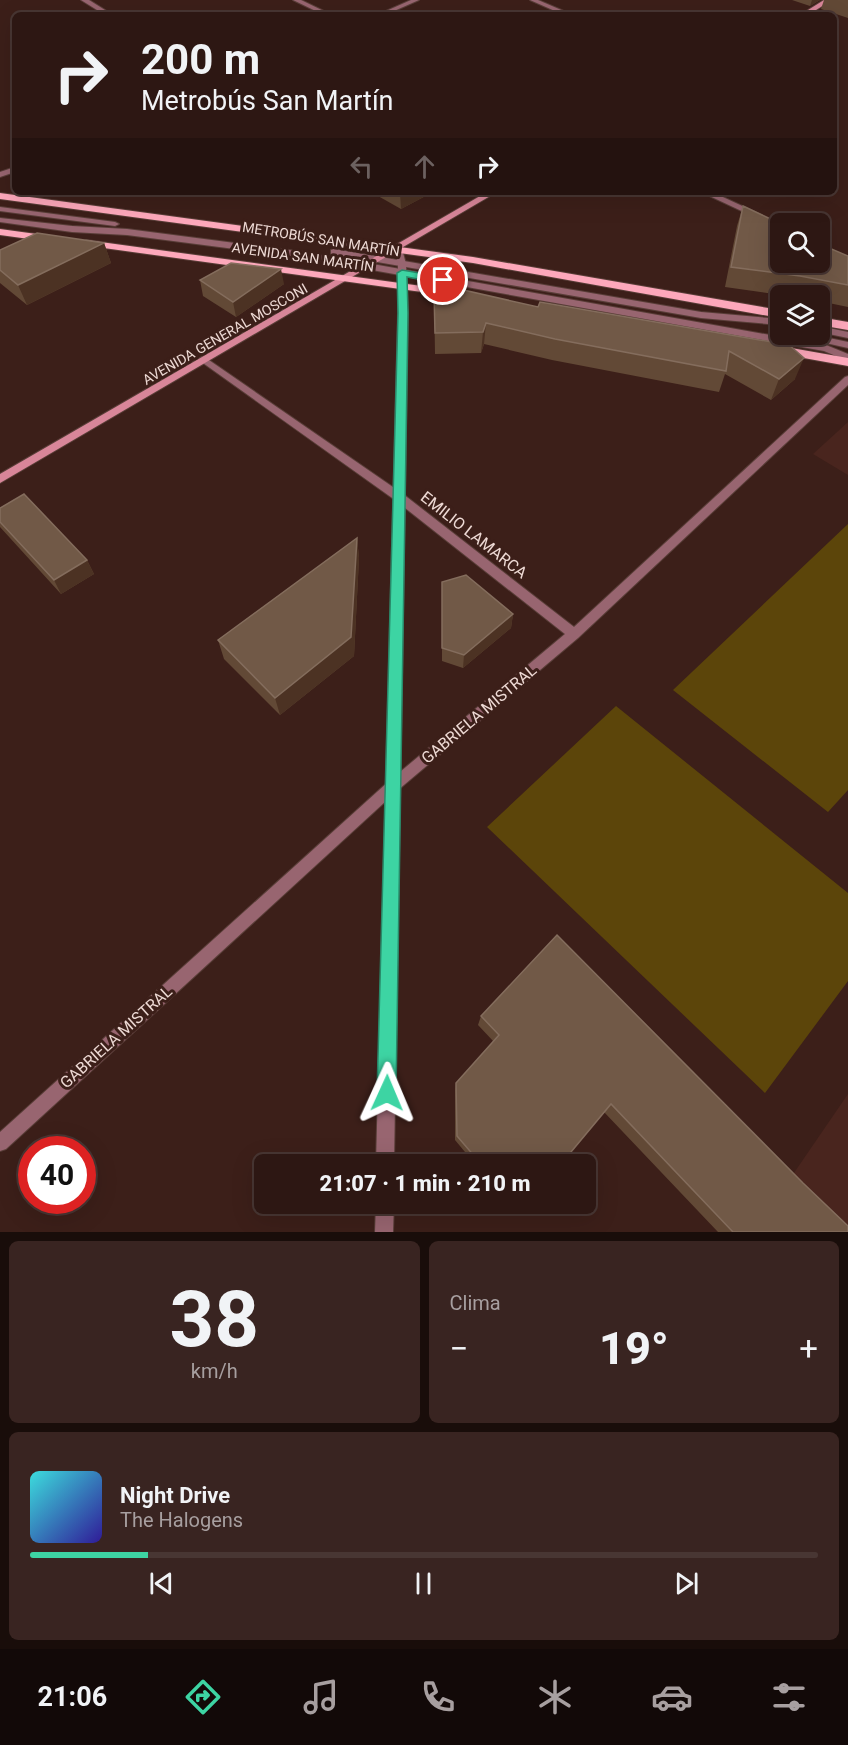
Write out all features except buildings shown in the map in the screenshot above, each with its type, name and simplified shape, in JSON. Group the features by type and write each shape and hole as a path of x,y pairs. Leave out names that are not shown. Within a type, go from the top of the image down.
{"main road":[{"path":"808,12 829,0"},
{"name":"AVENIDA SAN MARTÍN","path":"1,195 398,249 770,312"},
{"name":"AVENIDA GENERAL MOSCONI","path":"0,479 368,267 488,195"},
{"name":"AVENIDA SAN MARTÍN","path":"0,232 402,286 848,360"},
{"path":"830,323 848,326"}],"street":[{"path":"84,0 105,12"},
{"path":"296,0 322,12"},
{"path":"387,12 416,0"},
{"path":"533,0 563,12"},
{"path":"712,195 770,221"},
{"name":"METROBÚS SAN MARTÍN","path":"0,210 380,260 402,269 826,348 848,360"},
{"name":"METROBÚS SAN MARTÍN","path":"0,220 72,229 127,232 305,255 368,267 402,269 701,315 770,321"},
{"path":"385,1154 402,286 402,269 398,249"},
{"name":"METROBÚS SAN MARTÍN","path":"726,330 770,332"},
{"path":"830,331 848,335"},
{"path":"830,341 848,345"},
{"name":"EMILIO LAMARCA","path":"206,360 399,497 574,634"},
{"name":"GABRIELA MISTRAL","path":"0,1143 393,786 574,634 848,380"},
{"path":"384,1214 384,1232"}],"shaded area":[{"path":"848,422 848,475 813,454"},
{"path":"848,524 848,790 828,812 673,690"},
{"path":"616,706 848,893 848,981 765,1093 487,827"},
{"path":"848,1094 848,1232 754,1232 785,1186"}],"route":[{"path":"387,1093 402,273 443,280"}]}
